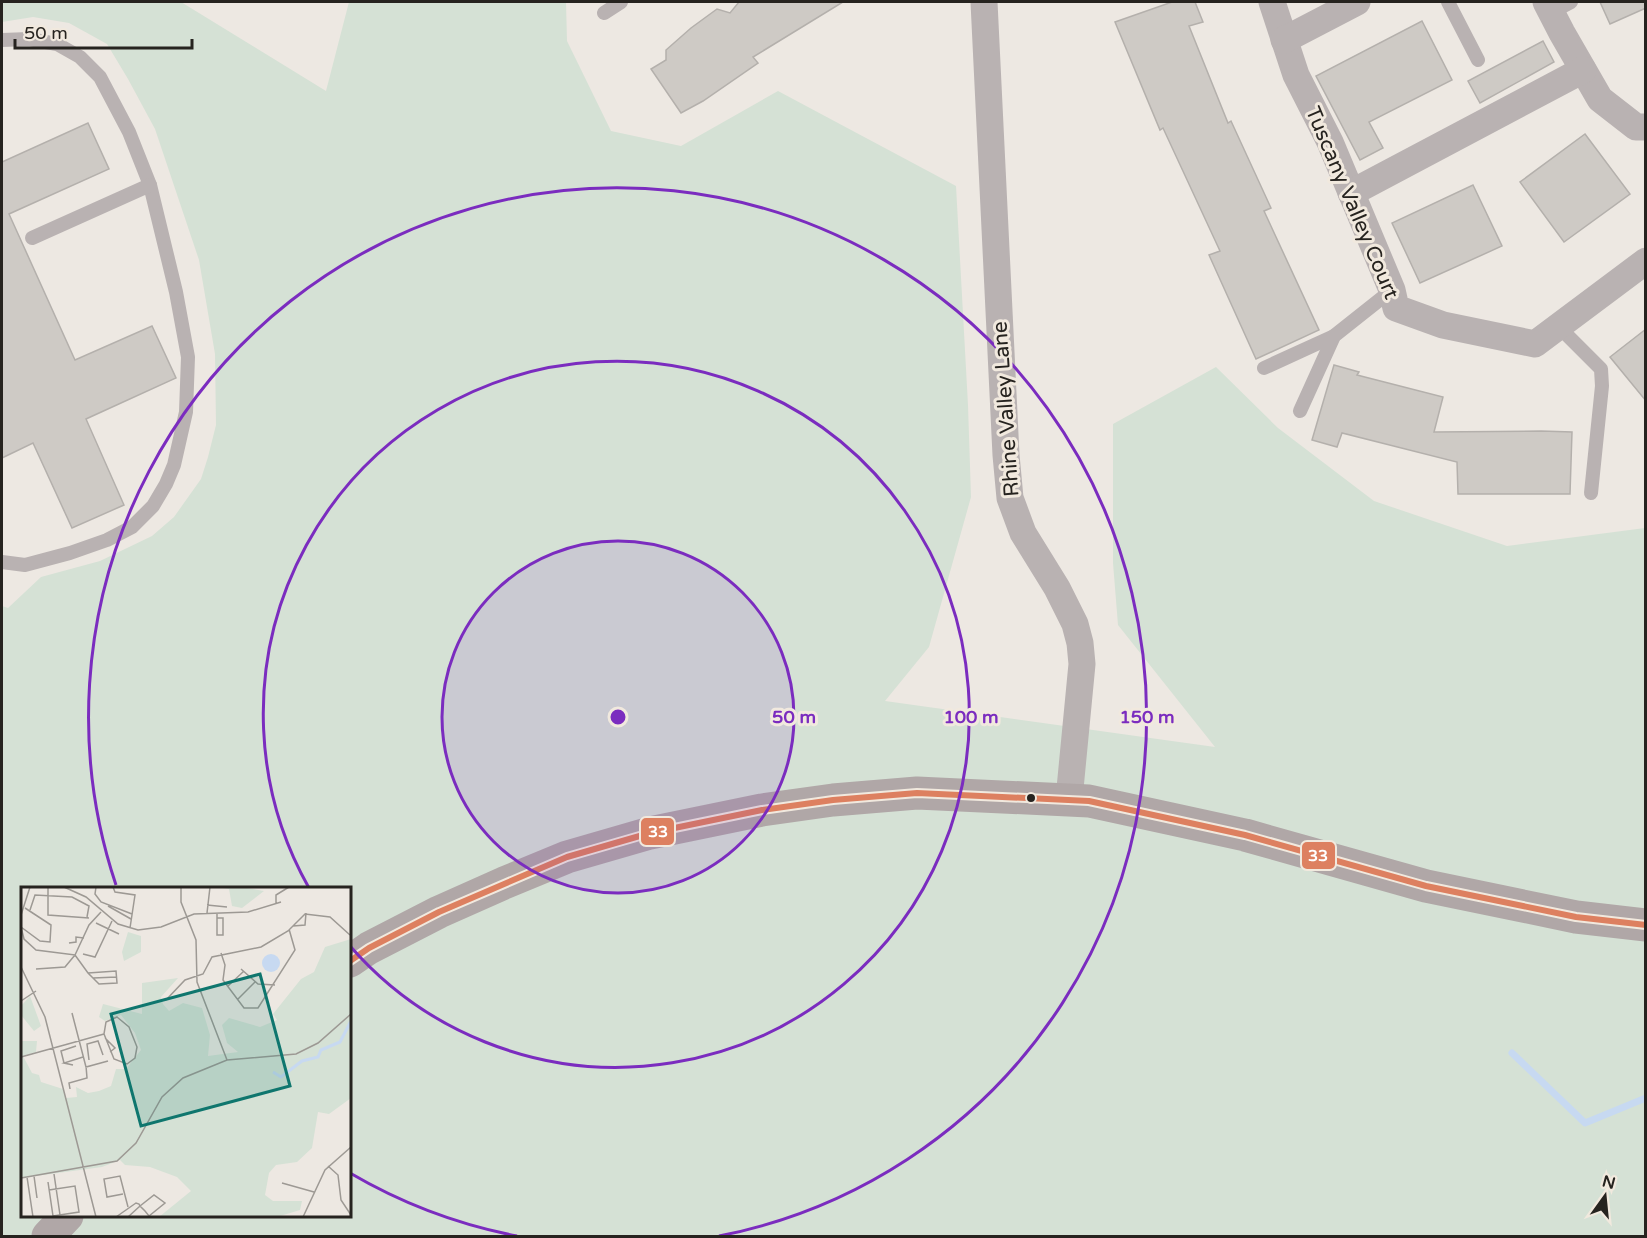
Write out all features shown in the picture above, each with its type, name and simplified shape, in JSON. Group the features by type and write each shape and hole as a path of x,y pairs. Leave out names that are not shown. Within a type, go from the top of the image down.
{"street":[{"name":"Rhine Valley Lane","path":"984,2 1010,498 1023,532 1057,588 1075,624 1080,642 1082,664 1069,799"},
{"name":"Tuscany Valley Court","path":"1272,2 1296,75 1330,142 1352,193 1392,290 1396,308 1443,326 1535,344 1646,261"},
{"path":"1284,40 1357,2"},
{"path":"1556,5 1562,33 1600,99 1636,127 1646,127"},
{"path":"1352,193 1583,70"},
{"path":"351,960 369,948 429,917 567,857 650,833 762,810 833,800 917,793 1069,799 1118,806 1204,825 1426,886 1576,916 1646,924"},
{"path":"48,1236 65,1217"}],"lane":[{"path":"604,13 621,2"},
{"path":"1448,2 1478,60"},
{"path":"2,40 29,39 57,44 80,57 100,77 129,132 150,185 176,292 188,357 186,412 174,465 153,506 132,527 107,540 25,565 2,562"},
{"path":"32,238 150,185"},
{"path":"1264,368 1334,336 1392,290"},
{"path":"1559,327 1600,369 1602,386 1592,493"},
{"path":"1299,411 1334,336"}],"shaded area":[{"path":"2,2 181,2 326,91 349,2 566,2 567,41 611,131 681,146 778,91 956,186 971,497 929,647 885,701 1215,747 1118,625 1113,563 1113,424 1216,367 1278,428 1374,501 1507,546 1645,528 1645,1236 2,1236 2,606 8,608 41,577 100,561 152,536 174,517 201,479 216,425 215,354 199,260 155,129 107,44 69,23 33,17 2,22"}],"building":[{"path":"739,2 843,2 753,57 758,63 703,101 681,113 651,69 666,60 666,50 691,28 717,9 730,13"},
{"path":"1172,2 1195,2 1203,22 1189,26 1228,123 1231,121 1271,208 1264,211 1319,330 1256,359 1209,255 1220,251 1163,128 1160,130 1115,22"},
{"path":"1600,2 1646,2 1646,8 1610,24"},
{"path":"1422,21 1452,80 1369,122 1383,148 1360,160 1316,76"},
{"path":"1543,41 1554,62 1480,103 1468,81"},
{"path":"88,123 109,169 9,214 75,360 152,326 176,378 86,419 124,505 72,528 33,443 2,458 2,162"},
{"path":"1585,134 1630,194 1564,242 1520,182"},
{"path":"1473,185 1502,246 1420,283 1392,223"},
{"path":"1646,329 1646,401 1610,357"},
{"path":"1334,365 1359,372 1357,375 1443,397 1434,432 1572,432 1570,494 1458,494 1457,462 1342,433 1337,447 1312,440"}],"waterway":[{"path":"1512,1053 1585,1123 1646,1098"}],"transit line":[{"name":"33","path":"351,960 369,948 439,912 567,857 650,833 762,810 833,800 917,793 1089,801 1245,835 1426,886 1576,917 1646,925"}]}
